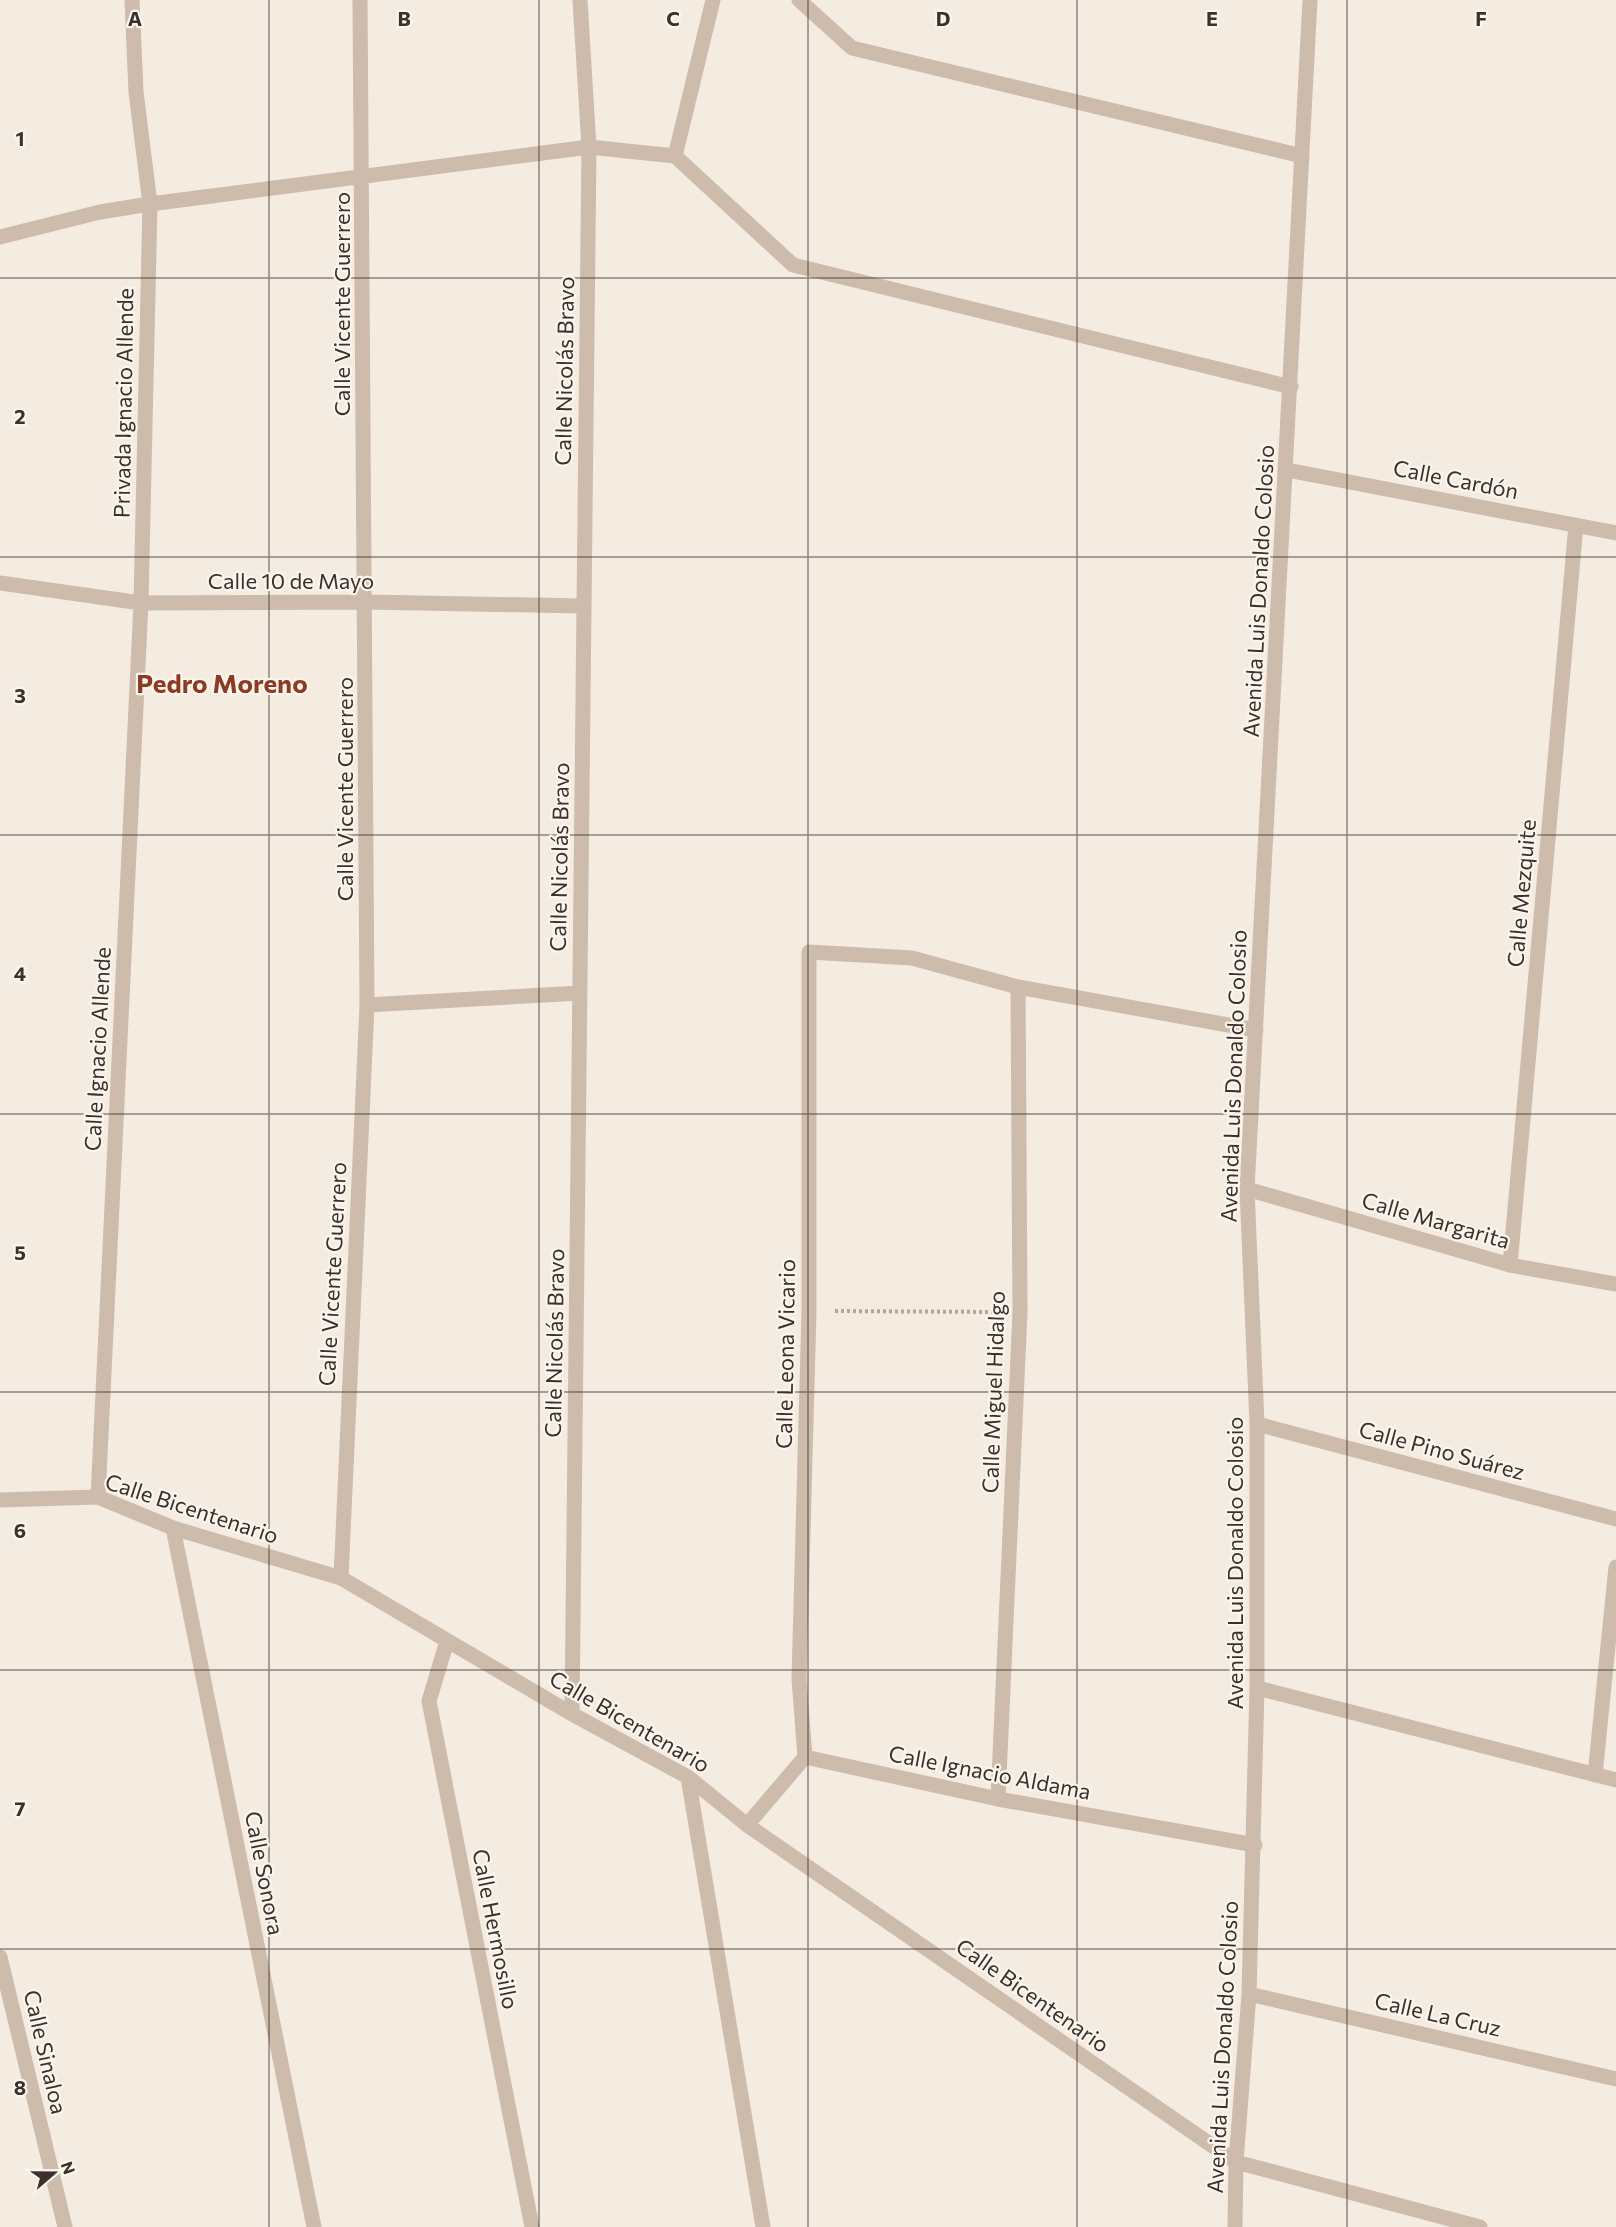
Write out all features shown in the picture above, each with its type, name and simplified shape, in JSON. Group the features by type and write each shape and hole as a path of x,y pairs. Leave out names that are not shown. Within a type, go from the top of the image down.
{"street":[{"name":"Privada Ignacio Allende","path":"132,0 136,92 150,204 141,603"},
{"name":"Calle Vicente Guerrero","path":"340,1578 367,1005 366,602 360,0"},
{"name":"Calle Nicolás Bravo","path":"572,1714 588,147 580,0"},
{"path":"675,156 713,0"},
{"path":"799,0 852,48 1302,156"},
{"name":"Avenida Luis Donaldo Colosio","path":"1235,2227 1236,2162 1249,1994 1255,1845 1257,1688 1257,1424 1247,1189 1287,470 1310,0"},
{"path":"0,237 100,212 150,204 588,147 675,156 793,265 1291,387"},
{"name":"Calle Cardón","path":"1287,470 1616,533"},
{"name":"Calle Mezquite","path":"1509,1265 1576,525"},
{"name":"Calle 10 de Mayo","path":"0,583 141,603 366,602 584,606"},
{"name":"Calle Ignacio Allende","path":"98,1497 141,603"},
{"name":"Calle Leona Vicario","path":"805,1757 799,1679 810,1311 808,952 912,958 1018,987"},
{"path":"1018,987 1256,1030"},
{"name":"Calle Miguel Hidalgo","path":"998,1799 1020,1312 1018,987"},
{"path":"367,1005 580,993"},
{"name":"Calle Margarita","path":"1247,1189 1509,1265 1616,1284"},
{"name":"Calle Pino Suárez","path":"1257,1424 1616,1519"},
{"name":"Calle Bicentenario","path":"0,1500 98,1497 173,1528 340,1578 572,1714 688,1777 747,1825 1236,2162 1480,2227"},
{"name":"Calle Sonora","path":"173,1528 314,2227"},
{"path":"1595,1775 1616,1567"},
{"name":"Calle Hermosillo","path":"447,1641 429,1701 532,2227"},
{"path":"1257,1688 1616,1780"},
{"path":"747,1825 805,1757"},
{"name":"Calle Ignacio Aldama","path":"805,1757 998,1799 1255,1845"},
{"path":"688,1777 763,2227"},
{"name":"Calle Sinaloa","path":"0,1957 5,2002 64,2227"},
{"name":"Calle La Cruz","path":"1249,1994 1616,2079"}],"path":[{"path":"810,1311 1020,1312"}],"district":[{"name":"Pedro Moreno","path":"222,682"}]}
